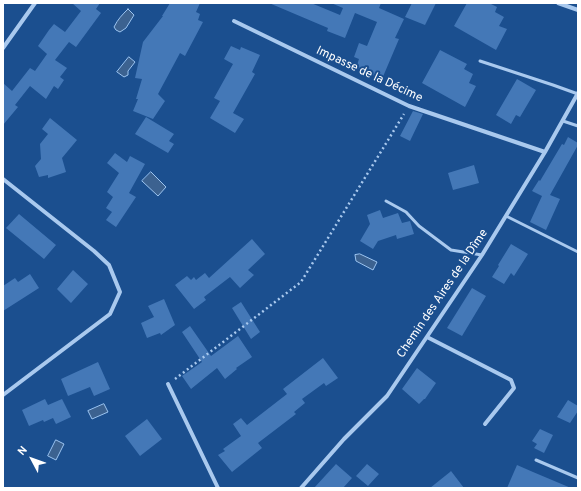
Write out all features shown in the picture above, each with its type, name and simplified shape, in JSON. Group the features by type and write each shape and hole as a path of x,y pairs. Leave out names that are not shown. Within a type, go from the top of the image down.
{"street":[{"path":"3,48 35,3"},
{"path":"558,3 578,10"},
{"name":"Impasse de la Décime","path":"234,21 409,106 545,152"},
{"name":"Chemin des Aires de la Dîme","path":"301,488 344,439 387,396 482,256 578,94"},
{"path":"3,179 94,251 109,265 120,292 110,314 3,395"},
{"path":"427,337 510,380 514,388 485,424"},
{"path":"168,384 218,488"}],"lane":[{"path":"480,60 578,94"},
{"path":"563,120 578,126"},
{"path":"386,201 406,212 419,226 450,250 482,256"},
{"path":"506,216 578,252"},
{"path":"536,460 578,478"}],"path":[{"path":"168,384 301,282 409,106"}],"water":[{"path":"128,9 134,15 126,28 120,32 114,27 120,17"},
{"path":"129,57 135,62 128,71 128,75 124,77 117,72"},
{"path":"151,172 166,187 158,196 142,181"},
{"path":"360,254 377,262 373,270 356,261 355,255"},
{"path":"104,404 108,412 92,419 88,411"},
{"path":"56,440 64,444 56,460 48,456"}],"building":[{"path":"72,3 100,3 96,9 101,13 76,47 69,42 55,60 67,68 60,77 64,80 58,89 54,86 46,99 30,86 15,105 18,107 3,125 3,83 12,91 30,68 35,71 47,54 38,46 49,30 54,24 65,32 81,11"},
{"path":"170,3 200,3 196,12 200,14 198,20 203,22 185,56 180,53 158,94 165,101 153,119 133,111 138,99 136,99 142,79 135,78 143,42 163,16"},
{"path":"269,3 311,3 340,15 343,8 331,3 381,3 379,8 404,19 395,38 399,39 382,79 356,68 359,59 354,57 359,43 367,46 377,22 355,13 345,38 327,31 328,28"},
{"path":"412,3 436,3 425,25 405,17"},
{"path":"467,3 489,3 497,7 495,12 504,17 499,26 507,29 496,50 454,26"},
{"path":"231,46 240,50 241,47 260,55 252,72 255,74 233,113 244,119 235,133 210,118 220,101 214,98 233,64 224,59"},
{"path":"440,50 467,64 464,69 473,74 469,83 476,86 465,107 422,83"},
{"path":"517,79 536,90 520,117 516,115 511,124 496,115"},
{"path":"413,111 423,114 410,141 400,136"},
{"path":"146,117 174,134 169,141 174,144 168,153 135,134"},
{"path":"50,118 77,140 62,158 66,172 48,178 48,175 39,177 35,166 41,159 40,144 48,134 42,129"},
{"path":"568,137 578,143 578,145 550,195 560,199 546,230 530,222 542,196 532,191"},
{"path":"115,153 127,162 130,156 145,164 129,193 136,197 116,227 106,220 112,212 106,208 113,197 107,192 119,173 107,163"},
{"path":"474,165 479,183 453,190 448,173"},
{"path":"380,210 383,218 398,213 402,223 410,221 414,234 397,239 396,235 378,241 373,249 360,241 370,224 367,215"},
{"path":"19,214 56,245 44,259 6,228"},
{"path":"252,239 265,254 248,270 254,275 240,288 230,277 204,297 206,300 194,309 175,285 187,276 191,280 194,277 196,280 205,273 209,278"},
{"path":"511,244 528,254 514,276 511,273 504,284 492,277"},
{"path":"73,270 88,284 71,303 57,289"},
{"path":"30,274 39,288 3,311 3,286 15,278 18,282"},
{"path":"472,288 486,296 462,336 447,328"},
{"path":"164,299 175,325 161,335 160,333 147,338 141,323 154,317 148,306"},
{"path":"241,302 260,332 251,339 232,308"},
{"path":"190,326 211,356 238,336 252,357 236,368 237,369 225,379 217,368 191,389 182,376 202,362 182,332"},
{"path":"323,358 338,378 326,386 324,383 302,399 305,403 294,412 296,414 258,443 262,448 232,472 218,455 225,451 223,449 241,436 233,424 241,418 247,425 287,394 283,389"},
{"path":"98,362 110,389 94,396 90,387 68,396 61,379"},
{"path":"417,368 436,383 425,399 419,404 402,389"},
{"path":"45,399 48,405 62,399 71,417 56,424 53,418 44,422 43,420 29,426 22,410"},
{"path":"568,400 578,406 578,411 570,423 557,417"},
{"path":"147,419 162,439 140,456 125,436"},
{"path":"540,429 553,435 544,453 534,448 537,444 532,441"},
{"path":"336,464 352,478 343,488 314,488"},
{"path":"367,464 379,474 368,486 356,476"},
{"path":"517,465 533,472 571,488 507,488"},
{"path":"451,471 464,488 430,488 450,472"}]}
